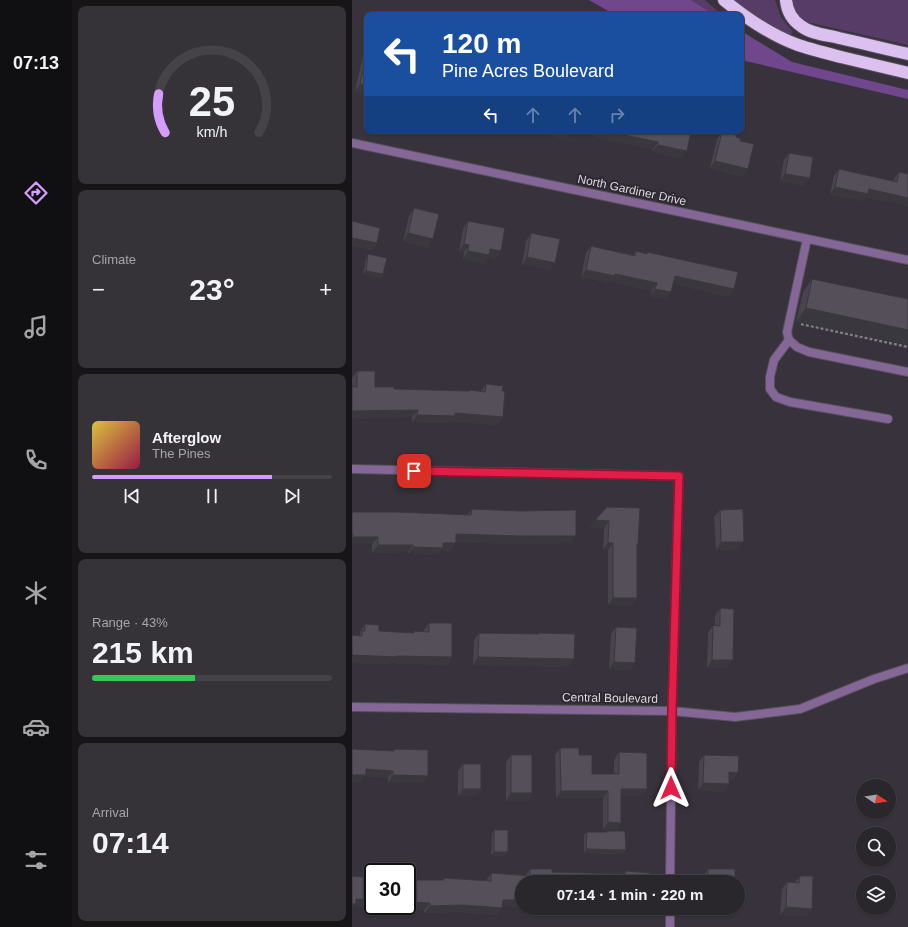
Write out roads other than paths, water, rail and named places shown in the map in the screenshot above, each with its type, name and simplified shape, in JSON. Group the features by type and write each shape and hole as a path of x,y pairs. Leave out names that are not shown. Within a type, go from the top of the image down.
{"highway":[{"path":"724,0 739,12"},
{"path":"786,0 791,15 802,27 820,34 908,54"},
{"path":"744,16 762,28 797,45 908,73"}],"street":[{"name":"North Gardiner Drive","path":"352,143 908,260"},
{"path":"807,239 787,332 789,340 809,352 908,372"},
{"path":"789,340 774,360 770,377 770,389 776,397 790,402 888,419"},
{"path":"352,469 679,476 672,711 670,875"},
{"name":"Central Boulevard","path":"352,707 672,711 735,717 800,709 874,679 908,668"},
{"path":"670,915 670,927"}]}
